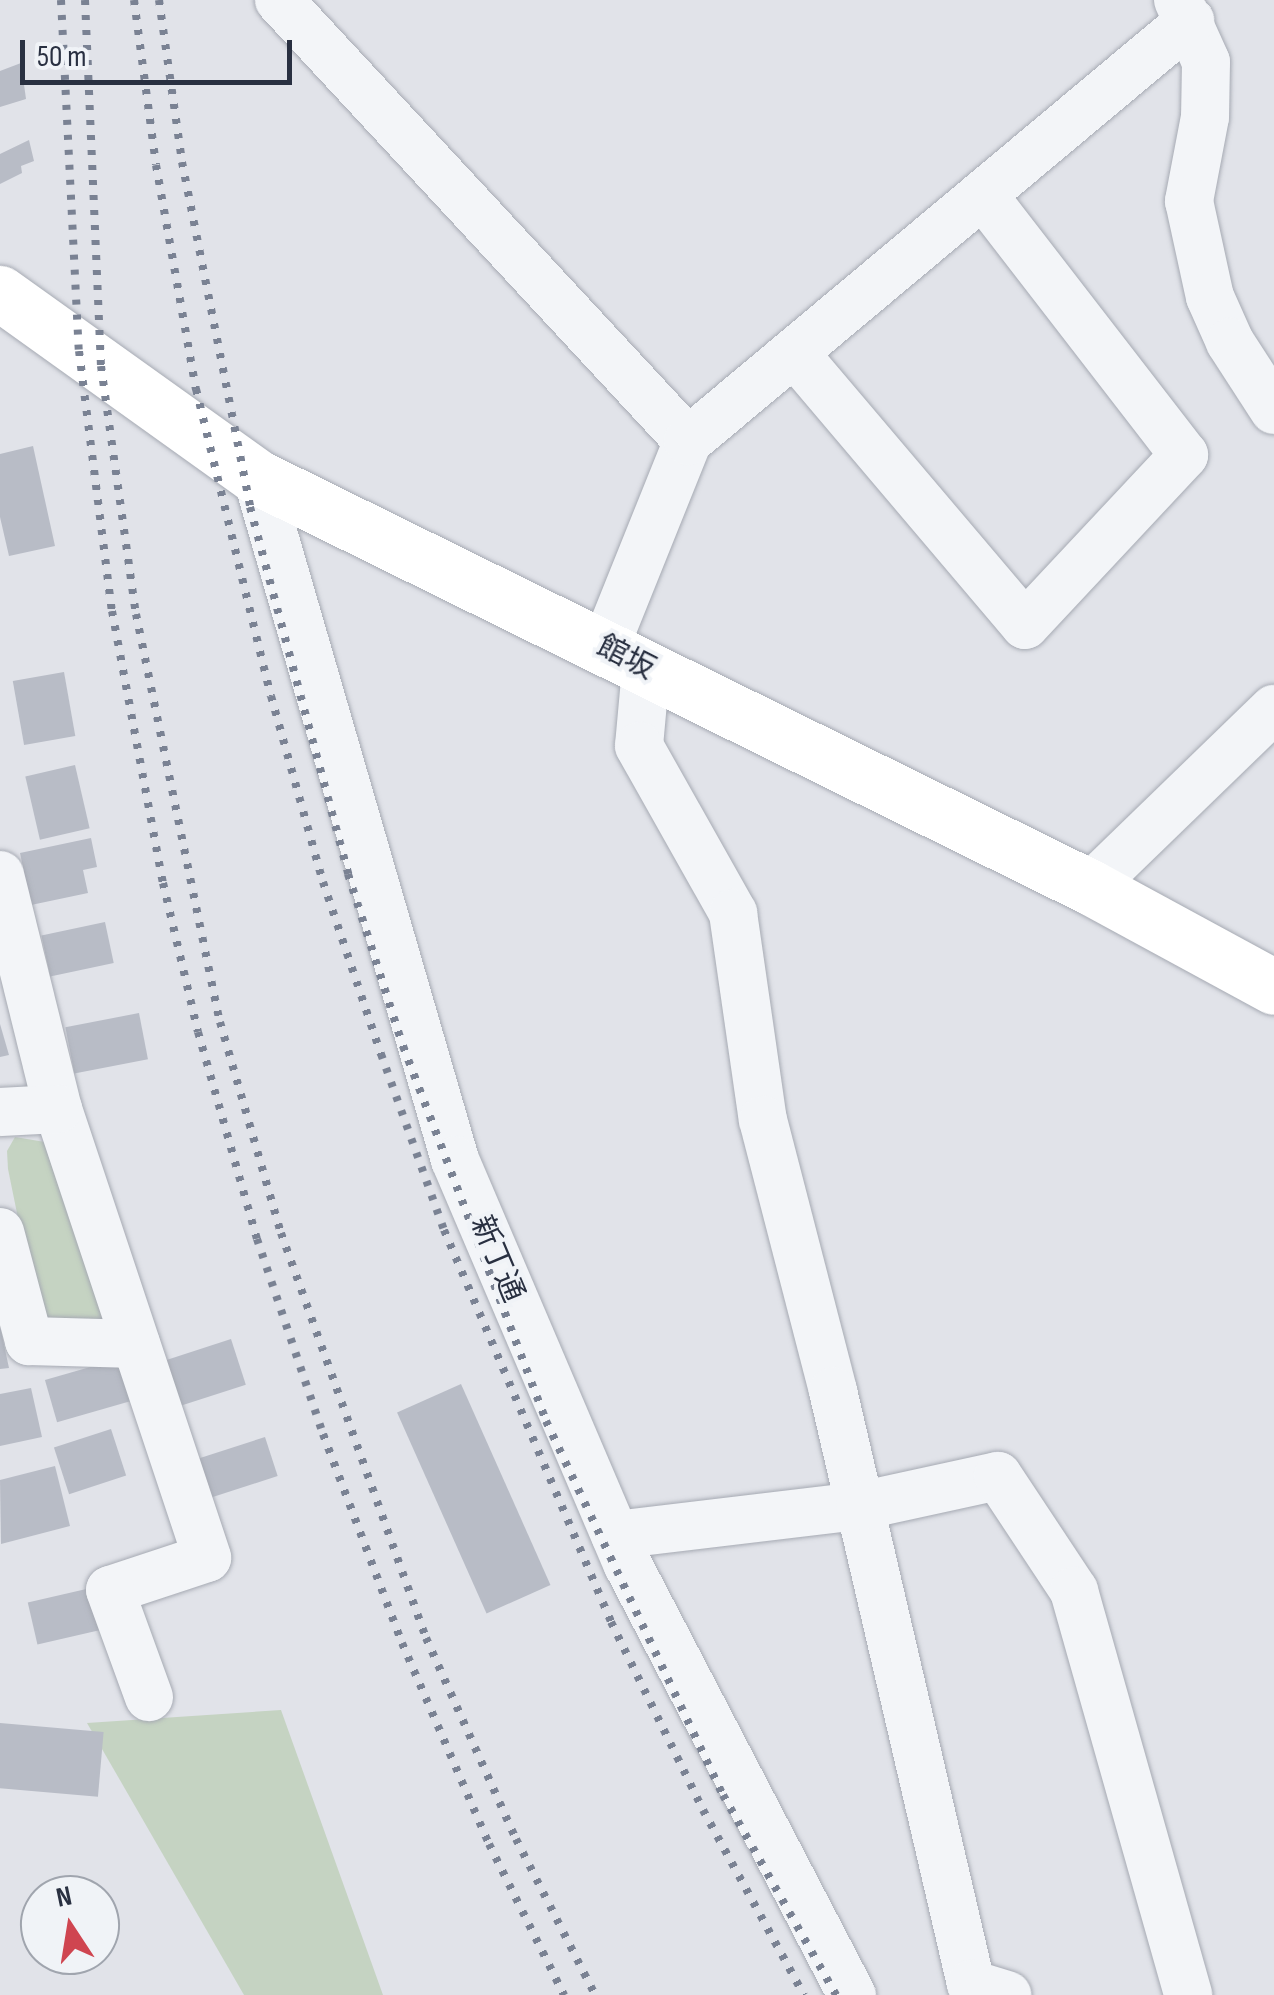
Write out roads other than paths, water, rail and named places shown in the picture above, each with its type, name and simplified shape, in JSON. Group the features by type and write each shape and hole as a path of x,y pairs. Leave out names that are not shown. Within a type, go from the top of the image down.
{"main road":[{"name":"館坂","path":"0,294 258,477 1090,887 1274,987"}],"street":[{"path":"279,0 688,441"},
{"path":"1007,1995 971,1984 860,1506 763,1120 733,912 640,746 625,658 688,441 796,356 984,195 1184,10 1206,62 1205,117 1189,201 1206,278 1230,342 1274,410"},
{"path":"796,356 1024,625 1184,456 984,195"},
{"name":"新丁通","path":"258,477 455,1160 615,1535 852,1995"},
{"path":"1090,887 1274,709"},
{"path":"0,875 58,1109 207,1558 110,1590 149,1697"},
{"path":"0,1112 58,1109"},
{"path":"0,1232 29,1341 136,1344"},
{"path":"615,1535 860,1506 998,1476 1074,1591 1188,1995"}],"railway":[{"path":"61,0 79,351 112,611 163,883 198,1032 257,1239 323,1434 402,1643 489,1844 564,1995"},
{"path":"85,0 101,366 136,614 220,1022 281,1233 426,1638 516,1839 595,1995"},
{"path":"134,0 156,165 196,389 271,696 323,882 444,1230 611,1622 703,1810 804,1995"},
{"path":"159,0 182,162 250,507 348,874 403,1046 546,1421 723,1795 836,1995"}]}
